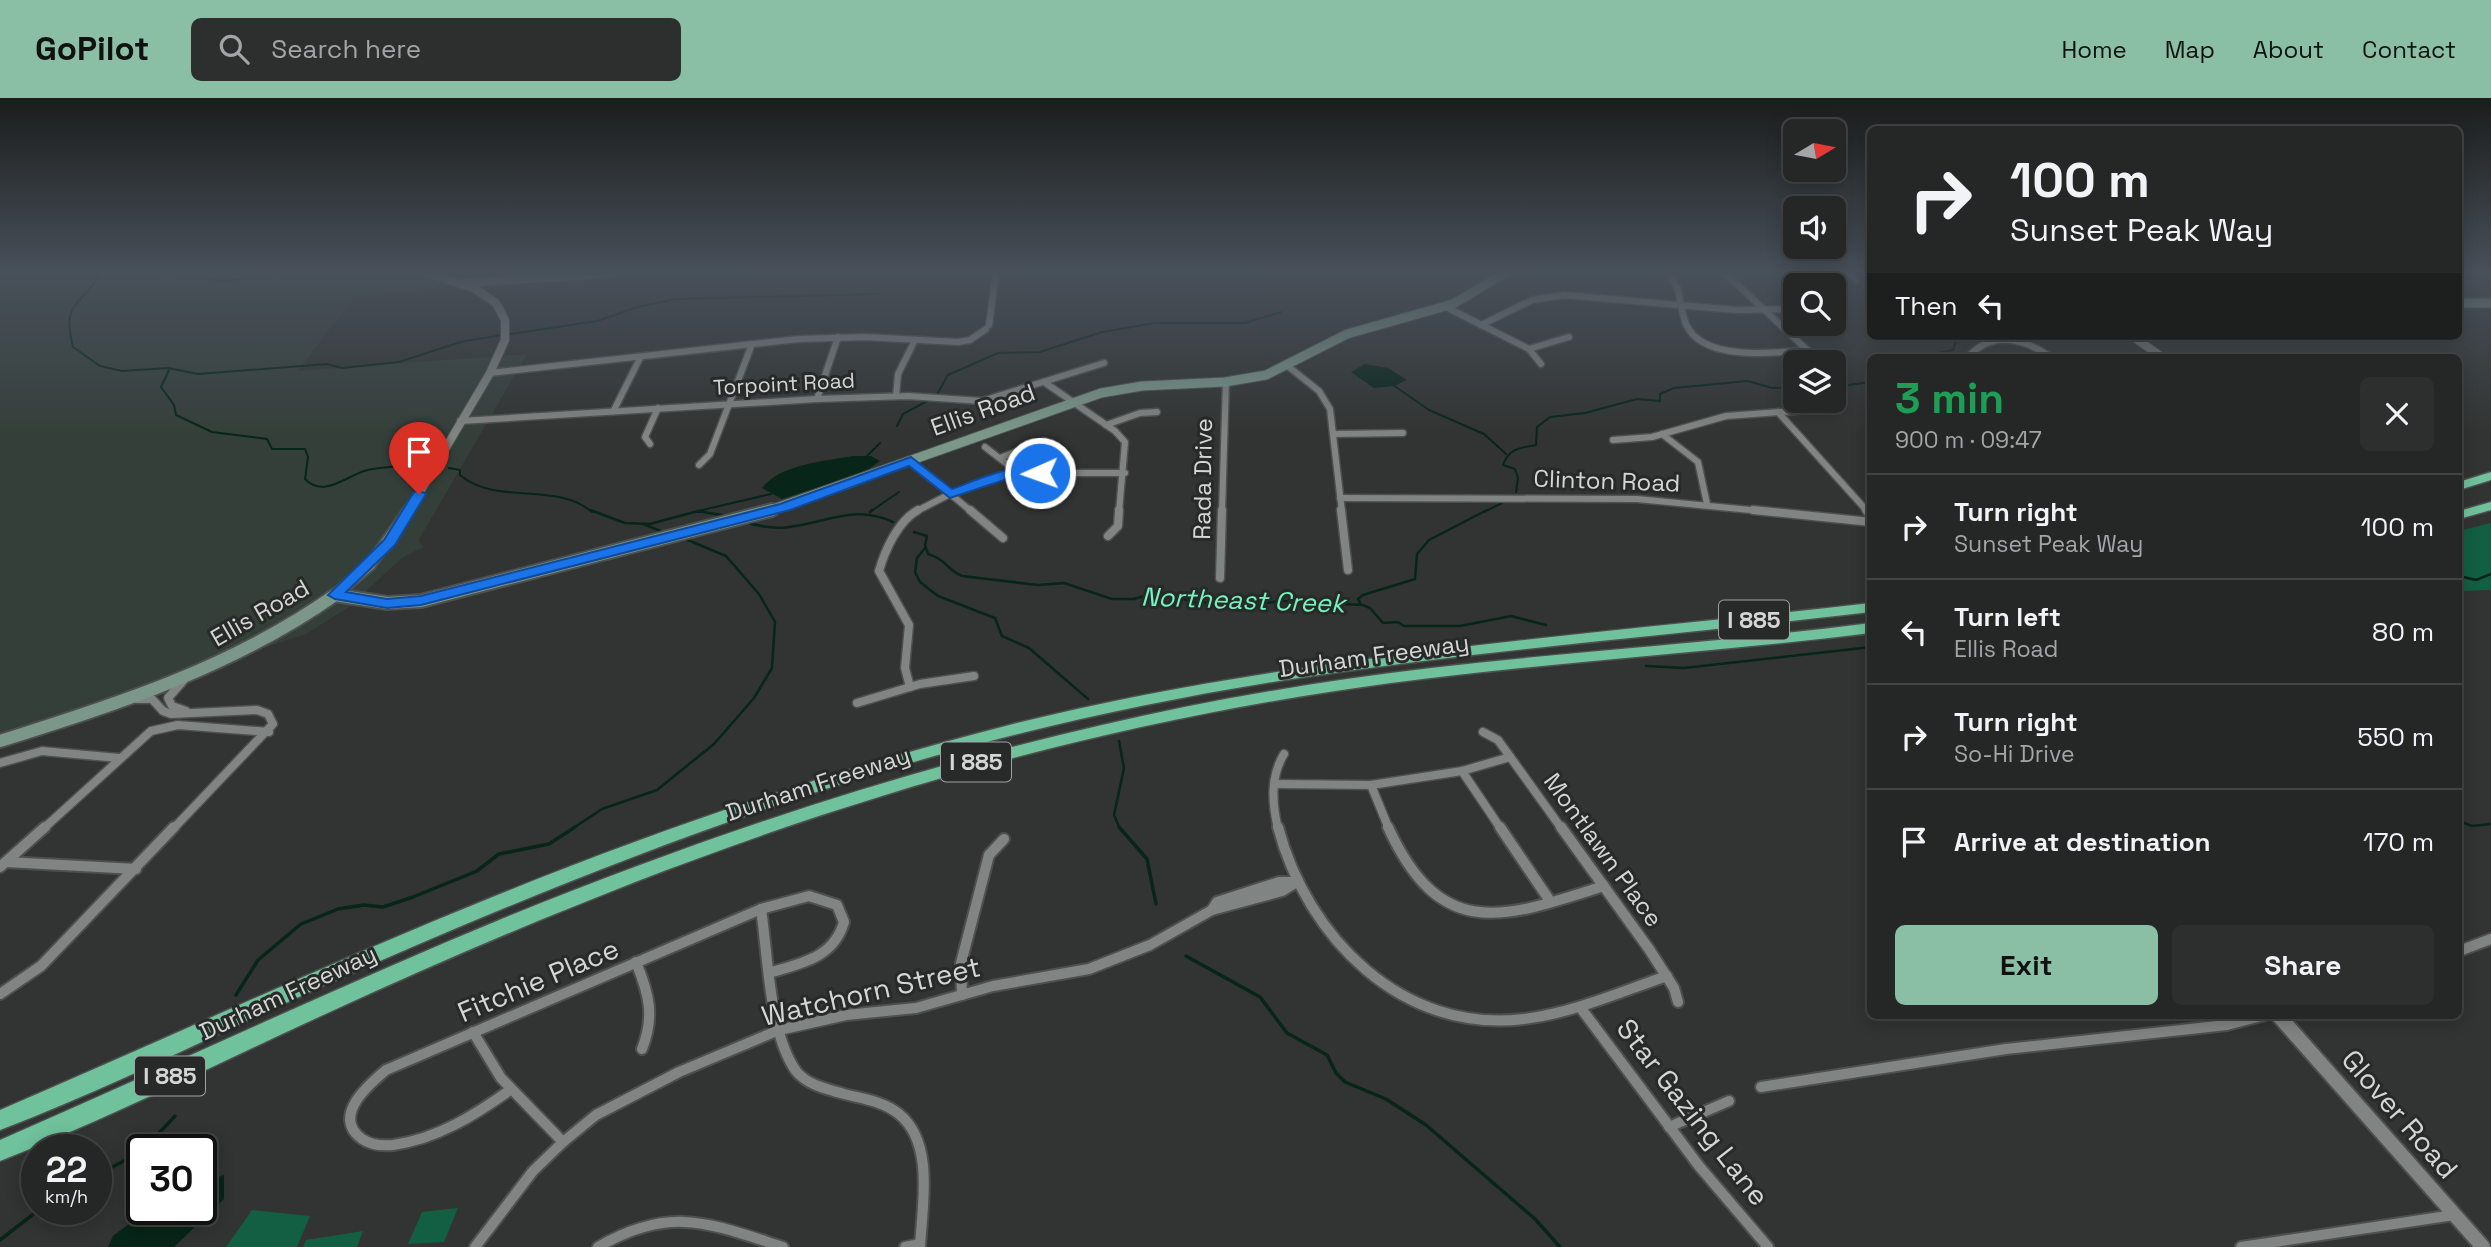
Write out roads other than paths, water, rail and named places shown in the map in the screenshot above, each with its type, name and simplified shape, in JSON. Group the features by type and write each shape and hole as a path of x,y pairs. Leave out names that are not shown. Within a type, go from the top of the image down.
{"highway":[{"path":"2462,485 2491,476"},
{"path":"2462,492 2491,484"},
{"path":"2462,514 2491,506"},
{"name":"Durham Freeway","path":"0,1120 414,938 614,857 815,787 1001,733 1187,691 1346,664 1867,607"},
{"name":"Durham Freeway","path":"0,1151 386,977 568,900 774,824 963,766 1141,722 1311,690 1437,673 1867,628"},
{"path":"0,1114 138,1060"}],"main road":[{"name":"Ellis Road","path":"0,741 126,701 186,678 284,630 335,595 387,603 421,601 785,507 1075,401 1142,385 1226,381 1266,375 1289,367 1345,334 1373,327"}],"street":[{"path":"335,595 370,565 397,533 490,373 505,340 505,327"},
{"path":"490,373 838,337 970,340 988,327"},
{"path":"1484,327 1529,349 1541,365"},
{"path":"1689,327 1690,331 1714,347 1750,353 1783,351"},
{"path":"1783,327 1808,350"},
{"path":"817,399 838,337"},
{"path":"1529,349 1569,337"},
{"path":"460,421 479,382 505,340"},
{"path":"896,396 898,374 915,340"},
{"path":"2138,340 2158,354"},
{"path":"1970,354 1976,347 1987,342 2032,343 2047,354"},
{"path":"699,465 710,454 751,344"},
{"path":"614,411 640,358"},
{"name":"Torpoint Road","path":"460,421 817,399 896,396 982,401 1104,363"},
{"path":"1289,367 1322,395 1330,410 1348,570"},
{"name":"Rada Drive","path":"1220,578 1226,381"},
{"path":"1044,382 1075,401 1125,442 1125,473 1118,526 1108,536"},
{"path":"650,444 645,436 658,408"},
{"path":"1106,425 1140,413 1157,412"},
{"path":"1778,412 1867,512"},
{"path":"1613,440 1662,435 1726,416 1783,412"},
{"path":"1333,433 1403,433"},
{"path":"1662,435 1695,459 1707,504"},
{"path":"1000,458 1044,441"},
{"path":"985,447 1012,468 1012,473"},
{"path":"911,461 1003,538"},
{"path":"910,687 905,667 909,625 881,578 880,561 911,514 950,494 1012,473 1125,473"},
{"name":"Clinton Road","path":"1340,498 1598,498 1707,504 1867,522"},
{"path":"857,703 910,687 974,676"},
{"path":"186,678 170,693 170,703 181,710 199,712"},
{"path":"0,994 41,966 269,732 273,724 268,714 257,710 171,714 163,711 152,699 126,701"},
{"path":"3,864 144,735 165,726 269,732"},
{"name":"Montlawn Place","path":"1483,732 1498,740 1604,886 1667,976 1678,1002"},
{"path":"0,763 42,751 119,758"},
{"path":"1284,754 1276,765 1274,807 1279,833 1296,882 1321,920 1358,965 1390,990 1424,1007 1464,1018 1509,1022 1531,1020 1580,1007 1667,976"},
{"path":"1275,784 1371,785 1462,771 1510,757"},
{"path":"1462,771 1550,901"},
{"path":"1371,785 1408,863 1423,887 1443,901 1470,911 1498,914 1604,886"},
{"path":"962,995 961,962 989,855 1004,839"},
{"path":"3,864 136,869"},
{"name":"Watchorn Street","path":"475,1247 518,1189 564,1142 619,1102 680,1072 779,1030 846,1015 916,1008 962,995 1089,969 1121,959 1212,910 1282,891 1296,882"},
{"name":"Fitchie Place","path":"510,1090 476,1116 450,1128 393,1145 371,1145 359,1138 351,1126 353,1107 367,1086 386,1070 761,909 803,896 818,896 837,905 844,922 837,942 827,953 772,972"},
{"path":"761,909 779,1030 788,1058 799,1073 830,1091 884,1104 915,1131 922,1168 920,1246 905,1247"},
{"path":"2462,950 2491,939"},
{"path":"636,962 653,1012 651,1028 642,1049"},
{"name":"Star Gazing Lane","path":"1580,1007 1669,1127 1768,1247"},
{"path":"1761,1087 2006,1049 2227,1025 2250,1019"},
{"name":"Glover Road","path":"2282,1019 2483,1247"},
{"path":"473,1032 483,1056 510,1090 564,1142"},
{"path":"1669,1127 1729,1101"},
{"path":"2241,1247 2454,1215"},
{"path":"598,1247 635,1227 661,1220 693,1219 783,1247"}],"waterway":[{"path":"70,327 73,347 100,366 122,371 168,368 198,374 327,364 342,368 399,362 464,341 560,327"},
{"path":"936,396 948,375 998,353 1040,352 1102,332 1134,327"},
{"path":"1935,354 1953,350 1957,340"},
{"name":"Northeast Creek","path":"169,370 161,387 174,405 176,415 212,432 267,439 272,449 305,449 308,457 305,479 313,485 328,486 368,470 408,465"},
{"path":"1516,492 1518,478 1515,469 1503,465 1505,459 1516,450 1536,445 1537,427 1550,417 1585,413 1637,399 1660,401 1660,394 1674,388 1748,381 1772,388 1783,388"},
{"path":"1846,385 1867,383"},
{"path":"1393,385 1429,410 1484,434 1506,454"},
{"path":"897,426 903,414 931,399"},
{"path":"865,458 880,443"},
{"name":"Northeast Creek","path":"449,468 460,470 460,475 491,490 561,498 592,512"},
{"path":"872,510 870,512 899,492"},
{"path":"698,511 771,494"},
{"path":"1484,512 1502,503"},
{"name":"Northeast Creek","path":"590,510 625,523 650,524 694,512"},
{"path":"1360,603 1358,599 1363,595 1415,579 1417,554 1429,540 1487,510"},
{"name":"Northeast Creek","path":"698,511 704,512"},
{"name":"Northeast Creek","path":"694,512 704,512"},
{"name":"Northeast Creek","path":"704,512 727,516"},
{"name":"Northeast Creek","path":"746,522 767,527 786,527 856,514 893,522"},
{"path":"643,524 663,532"},
{"name":"Northeast Creek","path":"914,532 927,536 925,545 928,554 962,576 1038,585 1064,583 1112,599 1134,599 1157,592 1194,602 1260,604 1280,601 1363,605 1370,608 1383,623 1398,622 1404,626 1460,626 1511,616 1546,625"},
{"path":"575,827 602,809 657,790 714,744 754,698 772,668 775,622 759,594 726,556 683,538"},
{"path":"925,548 917,558 915,572 920,582 938,596 995,618 1002,636 1029,648 1088,699"},
{"path":"2462,577 2476,580 2491,574"},
{"name":"Northeast Creek","path":"1646,666 1684,668 1867,647"},
{"path":"1119,741 1124,768 1114,815 1119,827"},
{"name":"Northeast Creek","path":"2462,822 2472,826 2491,824"},
{"path":"236,995 258,960 301,924 338,909 364,905 383,907 413,897 477,871 499,854 549,844 575,827"},
{"path":"1119,827 1147,859 1156,904"},
{"path":"1186,956 1260,997 1287,1033 1327,1055 1336,1073 1345,1082 1386,1099 1426,1125 1535,1219 1560,1247"},
{"path":"158,1134 175,1116"},
{"path":"112,1167 126,1160"},
{"path":"0,1240 21,1224"}]}
